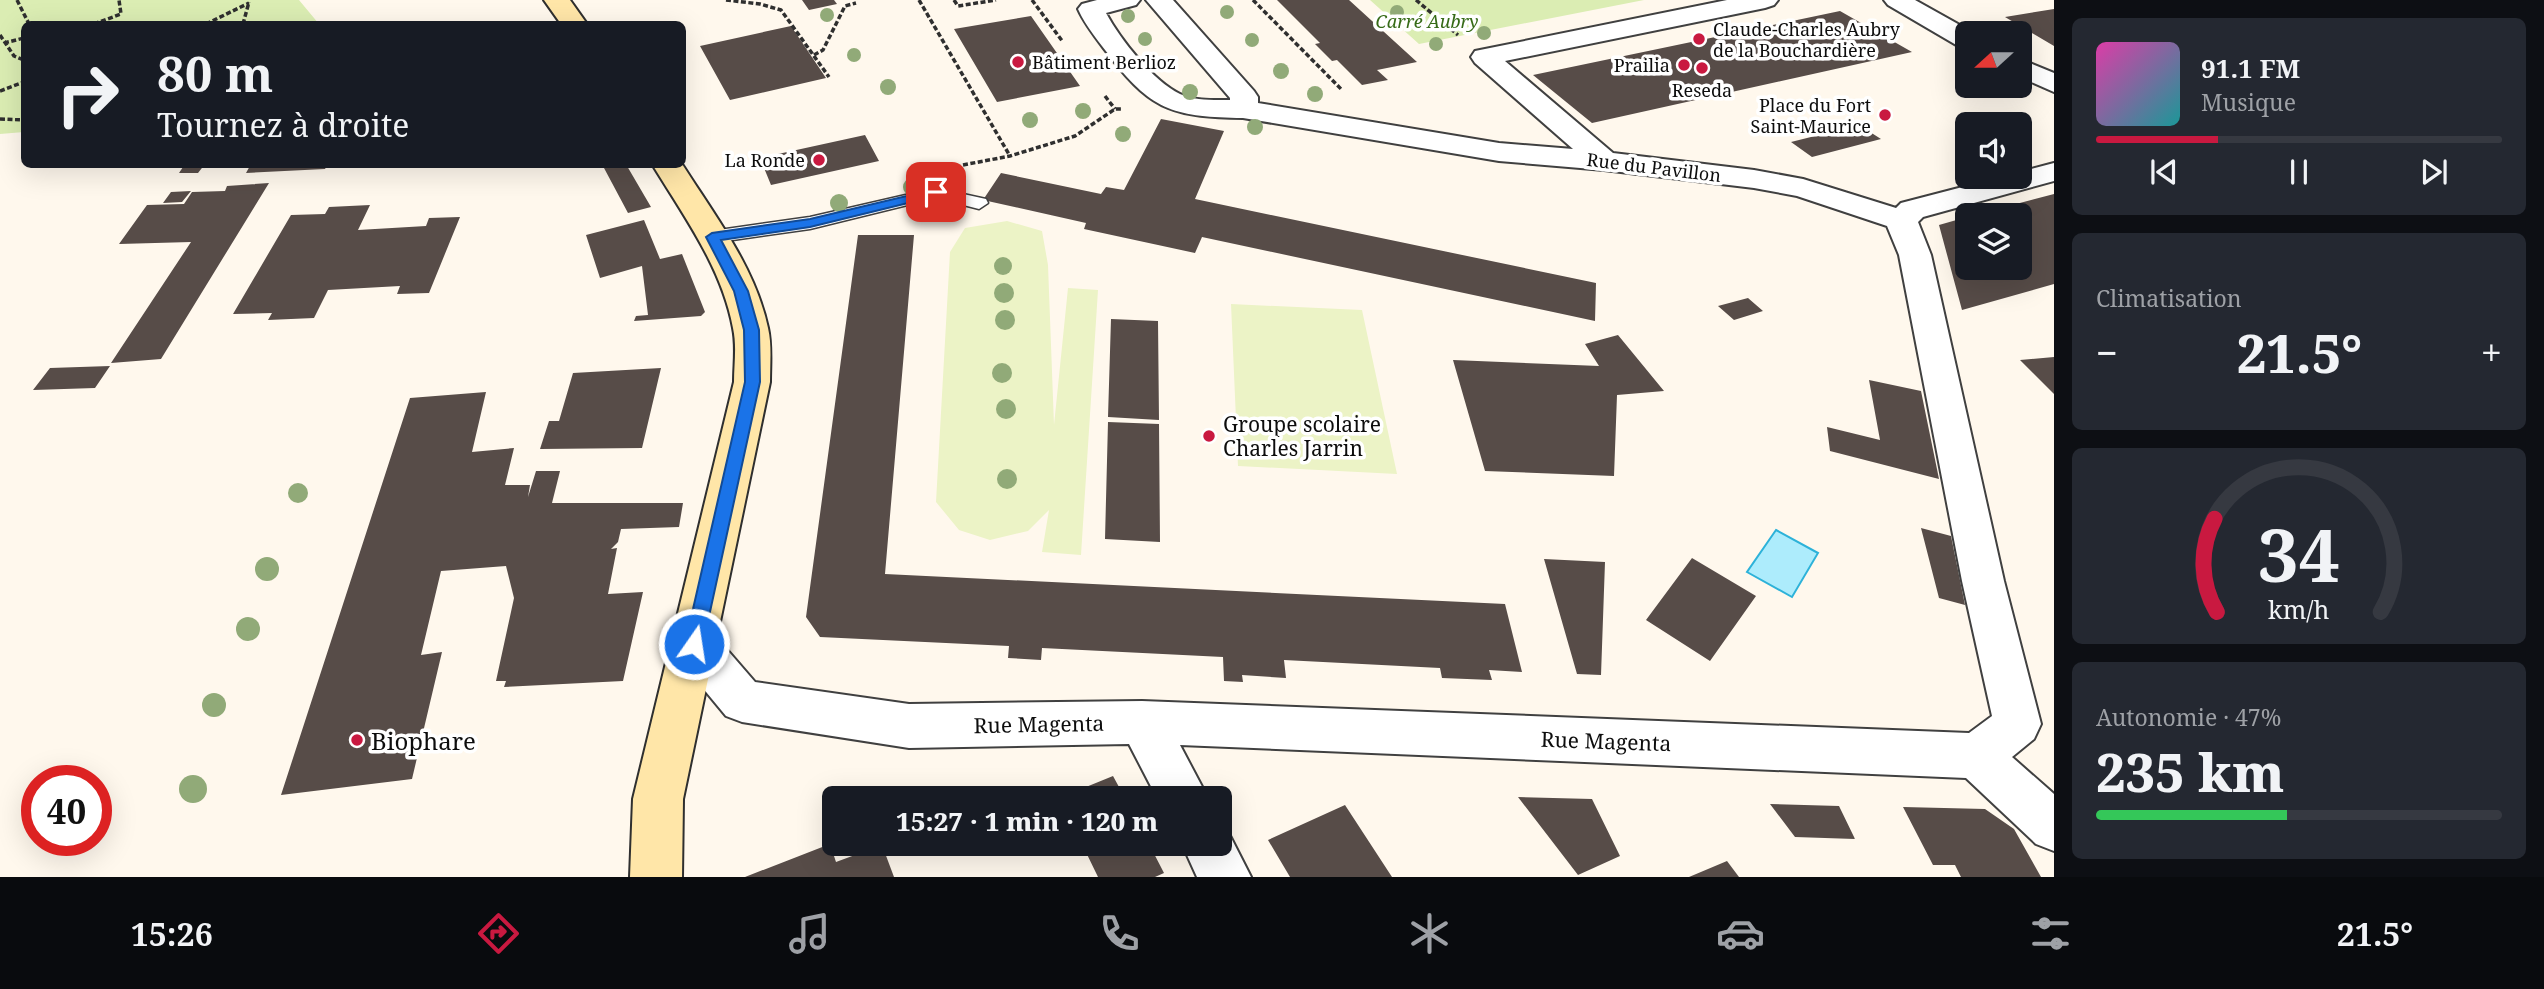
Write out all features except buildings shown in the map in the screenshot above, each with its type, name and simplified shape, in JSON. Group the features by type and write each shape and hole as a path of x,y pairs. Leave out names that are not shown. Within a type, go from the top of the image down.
{"street":[{"path":"557,0 572,21"},
{"name":"Rue du Pavillon","path":"1127,0 1091,9 1144,83 1164,98 1187,106 1243,109 1499,152 1604,161 1754,179 1803,188 1901,220"},
{"path":"1158,0 1244,97 1243,109"},
{"path":"1484,57 1765,0"},
{"path":"1897,0 1955,33"},
{"path":"1484,57 1604,161"},
{"path":"2032,73 2054,84"},
{"path":"656,877 658,799 752,382 752,330 741,291 669,168"},
{"path":"2054,172 1912,210 1901,220 1914,255 1983,581 2017,724 1977,757 2054,827"},
{"name":"Rue Magenta","path":"694,644 742,701 909,726 1142,722 1977,757"},
{"path":"1142,722 1177,786"},
{"path":"1214,856 1225,877"}],"lane":[{"path":"712,237 810,223 936,192 979,203"}],"path":[{"path":"17,0 28,21"},
{"path":"102,21 121,14 119,0"},
{"path":"726,0 760,4 781,10 829,77"},
{"path":"919,0 1010,156"},
{"path":"954,0 958,6 996,0"},
{"path":"1253,0 1386,134"},
{"path":"1416,0 1484,57"},
{"path":"212,21 249,1"},
{"path":"244,21 249,1"},
{"path":"814,55 823,50 845,6 856,3"},
{"path":"0,35 14,57 21,59"},
{"path":"4,43 21,39"},
{"path":"0,90 21,83"},
{"path":"0,120 21,120"}],"green space":[{"path":"0,0 299,0 316,21 21,21 21,132 0,134"},
{"name":"Carré Aubry","path":"1370,0 1644,0 1419,44"},
{"path":"1007,221 1042,231 1048,265 1054,425 1068,288 1098,290 1081,555 1042,552 1049,510 1028,531 990,540 959,530 936,502 950,252 965,228"},
{"path":"1231,304 1362,310 1397,474 1238,466"}],"water":[{"path":"1776,530 1818,553 1792,597 1747,572"}],"place":[{"name":"Claude-Charles Aubry de la Bouchardière","path":"1699,39"},
{"name":"Bâtiment Berlioz","path":"1018,62"},
{"name":"Prailia","path":"1684,65"},
{"name":"Reseda","path":"1702,68"},
{"name":"Place du Fort Saint-Maurice","path":"1885,115"},
{"name":"La Ronde","path":"819,160"},
{"name":"Groupe scolaire Charles Jarrin","path":"1209,436"},
{"name":"Biophare","path":"357,740"}],"route":[{"path":"694,644 752,382 752,330 741,291 712,237 810,223 936,192"}]}
